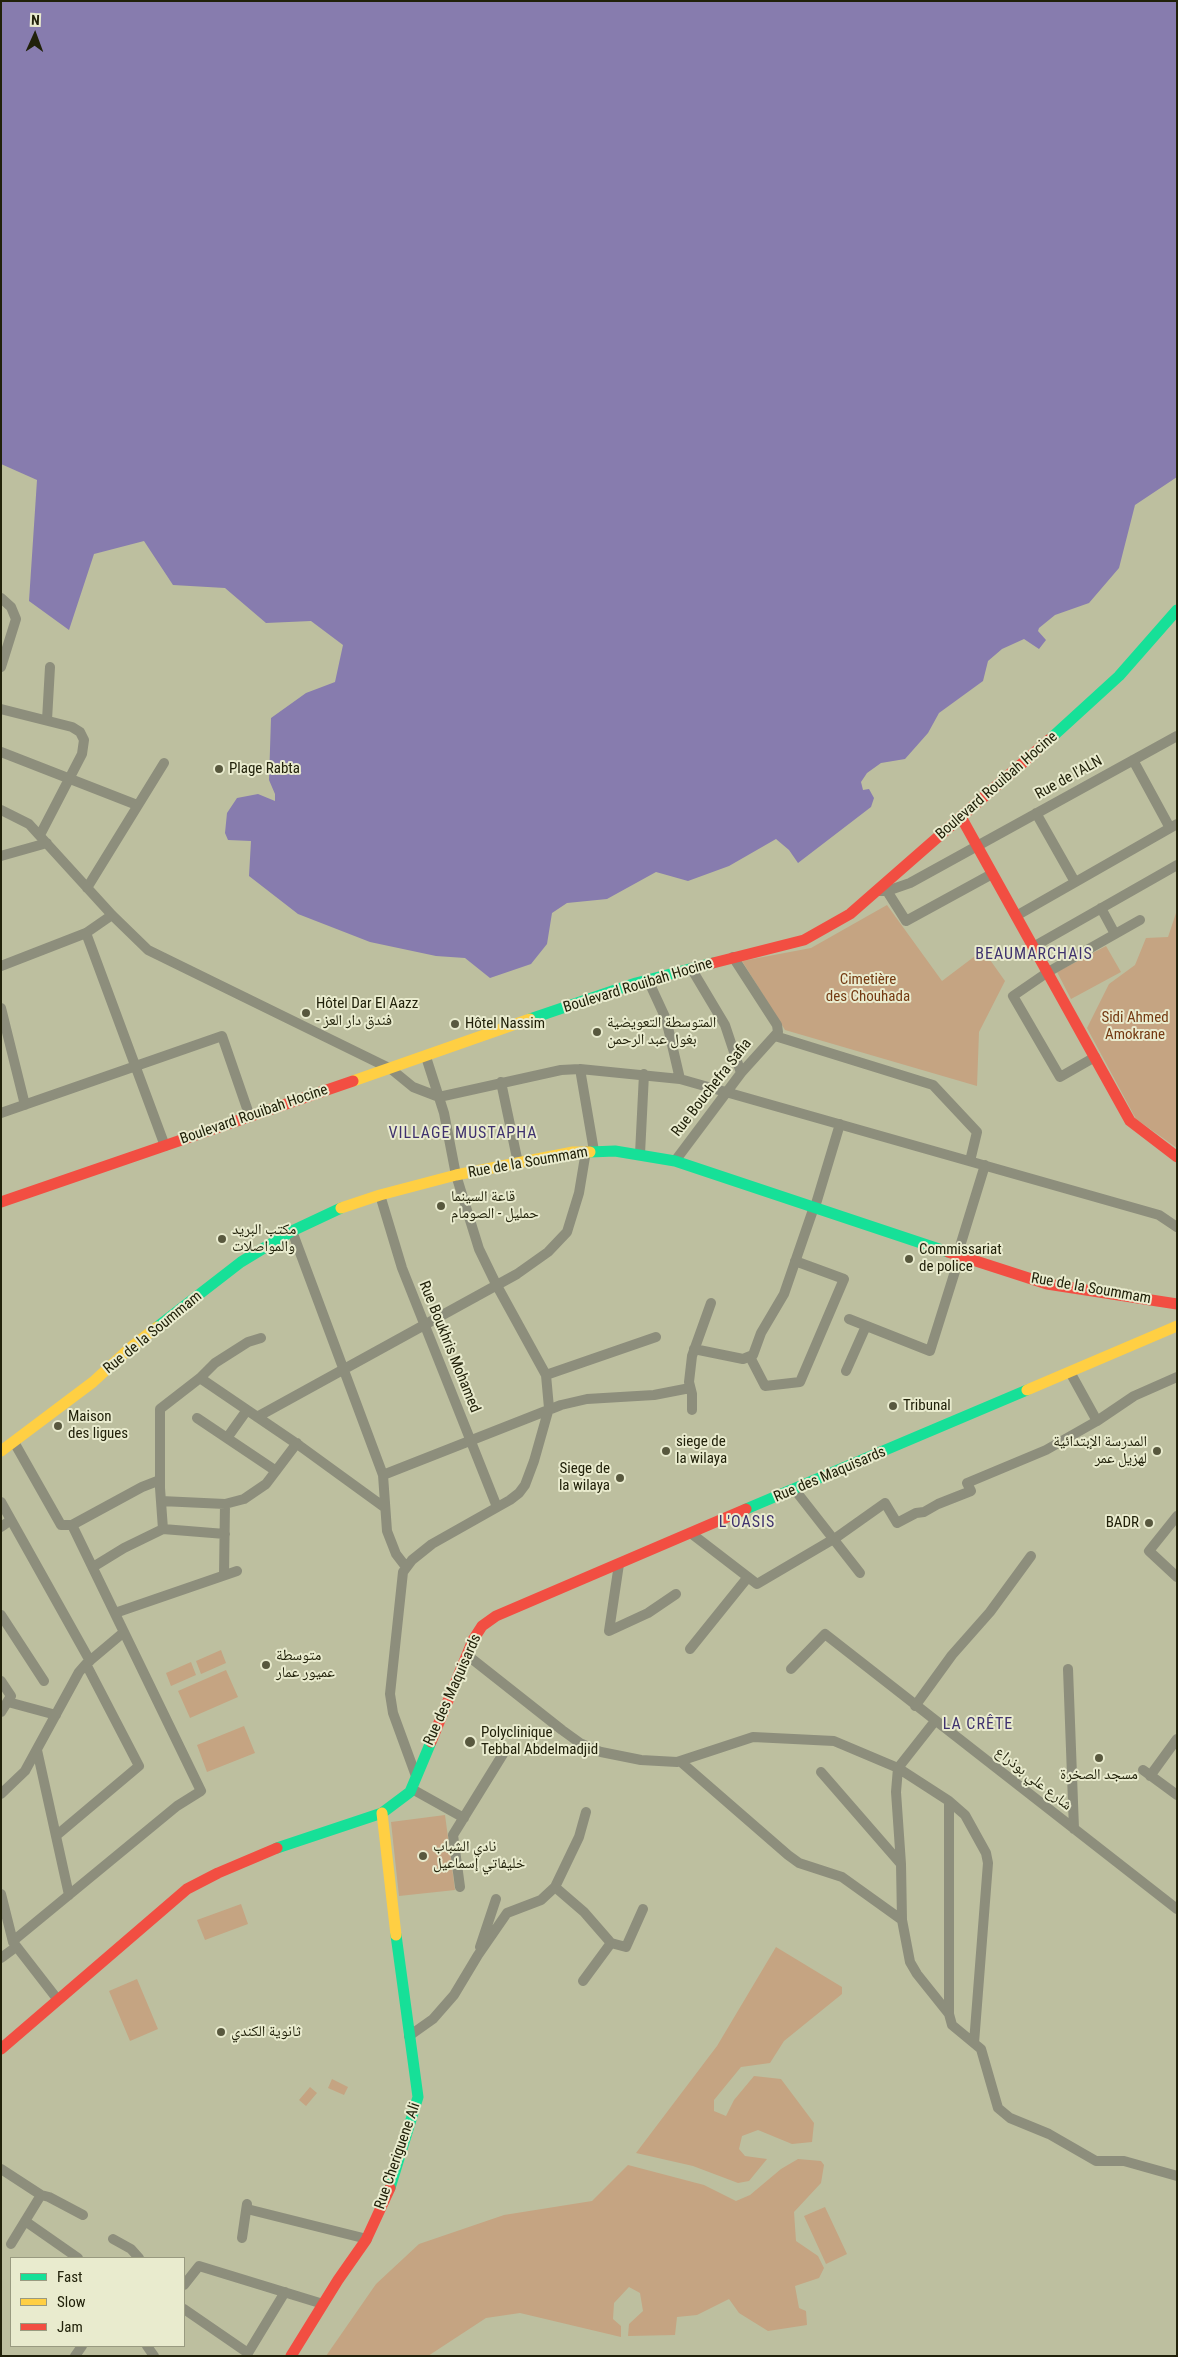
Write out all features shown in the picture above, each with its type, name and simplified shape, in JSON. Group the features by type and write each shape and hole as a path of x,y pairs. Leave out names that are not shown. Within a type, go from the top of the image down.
{"main road":[{"name":"Boulevard Rouibah Hocine","path":"1,1202 426,1057 509,1026 648,980 804,940 850,914 881,891 961,817 1089,706 1119,676 1177,610"},
{"path":"961,817 1130,1121 1177,1157"},
{"name":"Rue de la Soummam","path":"1,1451 92,1382 131,1347 241,1262 292,1230 328,1213 380,1195 456,1175 590,1151 640,1154 675,1161 1047,1284 1177,1304"},
{"name":"Rue des Maquisards","path":"412,1788 477,1632 496,1616 1177,1326"},
{"path":"1,2049 187,1888 280,1847 382,1813 410,1792 412,1788"},
{"name":"Rue Cheriguene Ali","path":"291,2356 367,2239 390,2188 418,2097 382,1813"}],"street":[{"path":"1,598 10,607 16,619 1,667"},
{"path":"47,720 50,667"},
{"path":"1,709 47,720 77,730 83,737 84,750 43,839 1,856"},
{"name":"Rue de l'ALN","path":"881,891 910,883 1177,736"},
{"path":"1,752 70,777 137,805"},
{"path":"1016,916 1173,826 1133,760"},
{"path":"87,888 164,763"},
{"path":"1,810 29,824 112,915 139,942 157,955 391,1069 413,1087 438,1097 561,1070 580,1069 680,1078 1159,1215 1177,1227"},
{"path":"1036,813 1075,882"},
{"path":"1033,947 1177,865"},
{"path":"881,891 906,921 992,874"},
{"path":"1101,908 1115,934"},
{"path":"1,966 86,933 112,915"},
{"path":"1095,1057 1060,1077 1013,996 1048,972 1140,920"},
{"path":"86,933 165,1146"},
{"path":"733,957 777,1025 778,1032 775,1036 933,1085 977,1132 970,1161"},
{"path":"691,968 725,1025 741,1072"},
{"path":"648,980 666,1019 680,1078"},
{"path":"1,1008 24,1105"},
{"path":"1,1113 222,1036 250,1117"},
{"name":"Rue Bouchefra Safia","path":"675,1161 741,1072 775,1036"},
{"path":"416,1776 393,1713 390,1694 401,1578 412,1560 432,1544 498,1507 515,1496 525,1485 540,1443 548,1408 546,1374 496,1284 479,1249 456,1175 444,1113 426,1057"},
{"path":"257,1417 517,1274 543,1256 567,1232 590,1151 580,1069"},
{"path":"640,1154 644,1074"},
{"path":"501,1082 518,1163"},
{"path":"694,1349 743,1359 753,1355 761,1333 784,1294 840,1124"},
{"path":"849,1319 930,1350 985,1165"},
{"name":"Rue Boukhris Mohamed","path":"380,1195 402,1268 498,1507"},
{"path":"292,1230 383,1475 384,1507 389,1537 396,1554 406,1567"},
{"path":"750,1356 765,1386 800,1382 844,1279 795,1261"},
{"path":"692,1410 689,1382 694,1349 711,1303"},
{"path":"846,1371 866,1326"},
{"path":"546,1374 656,1337"},
{"path":"163,1529 160,1480 160,1409 200,1378 215,1362 248,1342 261,1338"},
{"path":"1070,1372 1097,1420"},
{"path":"692,1534 757,1584 832,1540 886,1503 897,1523 916,1513 924,1512 938,1504 971,1491 968,1483 1046,1450 1134,1396 1177,1377"},
{"path":"200,1378 297,1444 384,1507"},
{"path":"383,1475 548,1408 579,1401 654,1395 690,1388"},
{"path":"227,1438 247,1410"},
{"path":"197,1418 276,1471"},
{"path":"14,1442 61,1525 72,1525 142,1487 160,1480"},
{"path":"161,1501 225,1504 251,1496 266,1484 297,1444"},
{"path":"795,1490 832,1540 860,1573"},
{"path":"1,1502 88,1662 139,1766 56,1835"},
{"path":"224,1575 225,1504"},
{"path":"1177,1516 1149,1551 1177,1577"},
{"path":"1,1526 12,1520"},
{"path":"1,1958 69,1895 177,1806 201,1791 72,1525"},
{"path":"93,1567 124,1548 163,1529 225,1534"},
{"path":"915,1706 952,1655 990,1612 1031,1556"},
{"path":"619,1564 609,1631 648,1613 676,1594"},
{"path":"115,1613 237,1571"},
{"path":"690,1649 748,1577"},
{"path":"1,1615 44,1681"},
{"path":"1,1794 25,1771 79,1672 124,1632"},
{"name":"شارع علي بوذراع","path":"791,1669 825,1634 1177,1909"},
{"path":"467,1655 562,1730 588,1747 608,1754 641,1760 680,1762 744,1739 763,1736 834,1741 898,1768 949,1802 965,1815 986,1853 988,1863 974,2043"},
{"path":"1068,1669 1074,1829"},
{"path":"1,1681 11,1696 1,1712"},
{"path":"8,1702 56,1715"},
{"path":"935,1721 910,1750 898,1768 896,1792 901,1864 902,1920 910,1962 916,1974 949,2014"},
{"path":"1177,1739 1146,1773 1177,1795"},
{"path":"37,1750 69,1895"},
{"path":"460,1886 453,1834 503,1754"},
{"path":"680,1762 799,1863 842,1877 902,1920"},
{"path":"821,1772 901,1864"},
{"path":"412,1788 464,1818"},
{"path":"949,1802 949,2014 952,2025 981,2049 998,2108 1010,2118 1049,2134 1096,2161 1124,2162 1177,2176"},
{"path":"409,2036 433,2019 454,1995 478,1955 508,1913 541,1900 555,1887 579,1838 586,1812"},
{"path":"555,1887 584,1912 611,1943 626,1947 643,1909"},
{"path":"1,1894 15,1944 58,2000"},
{"path":"478,1955 496,1899"},
{"path":"583,1981 611,1943"},
{"path":"1,2169 41,2195 49,2197 83,2215"},
{"path":"12,2244 41,2195"},
{"path":"242,2238 247,2207 367,2239"},
{"path":"25,2221 75,2257"},
{"path":"113,2239 131,2249 138,2257"},
{"path":"185,2284 199,2266 323,2304"},
{"path":"185,2310 248,2353 285,2292"}],"green space":[{"name":"Cimetière des Chouhada","path":"887,905 942,981 983,950 1005,981 979,1032 977,1086 785,1030 742,961 811,948"},
{"name":"Sidi Ahmed Amokrane","path":"1177,910 1177,1148 1136,1119 1087,1028 1109,984 1135,965 1146,938 1168,937"},
{"path":"1106,946 1121,972 1071,999 1057,972"},
{"path":"221,1650 226,1663 201,1674 196,1661"},
{"path":"191,1662 196,1675 171,1686 166,1673"},
{"path":"226,1670 238,1697 190,1718 178,1691"},
{"path":"244,1726 255,1753 207,1772 197,1745"},
{"name":"نادي الشباب خليفاتي إسماعيل","path":"445,1815 455,1890 399,1896 391,1822"},
{"path":"241,1904 248,1924 205,1940 197,1920"},
{"path":"776,1947 842,1987 842,1994 784,2041 770,2063 741,2067 714,2100 714,2111 726,2116 734,2100 754,2076 781,2079 814,2123 812,2142 792,2144 758,2130 742,2136 739,2149 745,2156 767,2159 749,2181 738,2183 693,2166 636,2153 717,2046"},
{"path":"137,1979 158,2029 130,2041 109,1991"},
{"path":"332,2079 348,2087 344,2095 328,2088"},
{"path":"310,2087 317,2093 306,2106 299,2100"},
{"path":"798,2159 821,2161 824,2165 821,2183 794,2212 796,2241 818,2256 824,2268 819,2278 795,2286 799,2308 806,2311 807,2325 768,2331 739,2313 729,2299 697,2315 677,2317 675,2335 628,2336 629,2324 643,2311 640,2293 629,2287 614,2303 613,2319 621,2326 621,2337 520,2313 486,2318 428,2356 326,2356 376,2284 419,2244 504,2215 592,2201 628,2165 704,2185 736,2201 750,2195 781,2169"},
{"path":"825,2207 847,2254 826,2264 804,2216"}],"shaded area":[{"path":"1,1 1177,1 1177,477 1135,505 1119,568 1089,603 1055,615 1039,628 1038,631 1046,640 1039,649 1024,639 1002,649 988,661 983,681 939,713 928,733 905,759 881,763 867,773 861,782 863,790 869,789 874,798 871,807 798,863 789,850 776,839 729,866 688,881 656,872 607,899 567,903 552,913 547,944 531,964 490,978 465,958 436,956 370,942 298,914 249,876 251,841 228,840 225,833 227,813 237,798 258,794 275,801 275,794 269,780 271,718 306,693 335,682 343,645 311,621 266,623 225,588 173,585 144,541 94,554 69,630 29,601 37,480 1,464"}],"traffic: fast":[{"path":"1050,739 1119,676 1177,610"},
{"path":"530,1019 636,983 713,963"},
{"path":"590,1152 615,1151 675,1161 948,1252"},
{"path":"157,1327 241,1262 292,1231 341,1208"},
{"path":"746,1509 1027,1390"},
{"path":"277,1848 382,1813 410,1792 431,1742"},
{"path":"390,2188 418,2097 396,1935"}],"traffic: slow":[{"path":"353,1081 530,1019"},
{"path":"341,1208 380,1195 456,1175 573,1152 590,1152"},
{"path":"1027,1390 1177,1326"},
{"path":"1,1451 93,1382 131,1347 157,1327"},
{"path":"382,1813 396,1935"}],"traffic: jam":[{"path":"713,963 804,940 850,914 1050,739"},
{"path":"961,817 1130,1121 1177,1157"},
{"path":"1,1202 353,1081"},
{"path":"948,1252 1047,1284 1177,1304"},
{"path":"431,1742 473,1640 482,1626 496,1616 746,1509"},
{"path":"1,2049 187,1889 218,1873 277,1848"},
{"path":"291,2356 338,2280 366,2240 390,2188"}],"place":[{"name":"Plage Rabta","path":"219,769"},
{"name":"Hôtel Dar El Aazz - فندق دار العز","path":"306,1013"},
{"name":"Hôtel Nassim","path":"455,1024"},
{"name":"المتوسطة التعويضية بغول عبد الرحمن","path":"597,1032"},
{"name":"قاعة السينما حمليل - الصومام","path":"441,1206"},
{"name":"مكتب البريد والمواصلات","path":"222,1239"},
{"name":"Commissariat de police","path":"909,1259"},
{"name":"Tribunal","path":"893,1406"},
{"name":"Maison des ligues","path":"58,1426"},
{"name":"siege de la wilaya","path":"666,1451"},
{"name":"المدرسة الإبتدائية لهزيل عمر","path":"1157,1451"},
{"name":"Siege de la wilaya","path":"620,1478"},
{"name":"BADR","path":"1149,1523"},
{"name":"متوسطة عميور عمار","path":"266,1665"},
{"name":"Polyclinique Tebbal Abdelmadjid","path":"470,1742"},
{"name":"مسجد الصخرة","path":"1099,1758"},
{"name":"نادي الشباب خليفاتي إسماعيل","path":"423,1856"},
{"name":"ثانوية الكندي","path":"221,2032"}],"district":[{"name":"BEAUMARCHAIS","path":"1034,955"},
{"name":"VILLAGE MUSTAPHA","path":"463,1134"},
{"name":"L'OASIS","path":"747,1523"},
{"name":"LA CRÊTE","path":"978,1725"}]}
